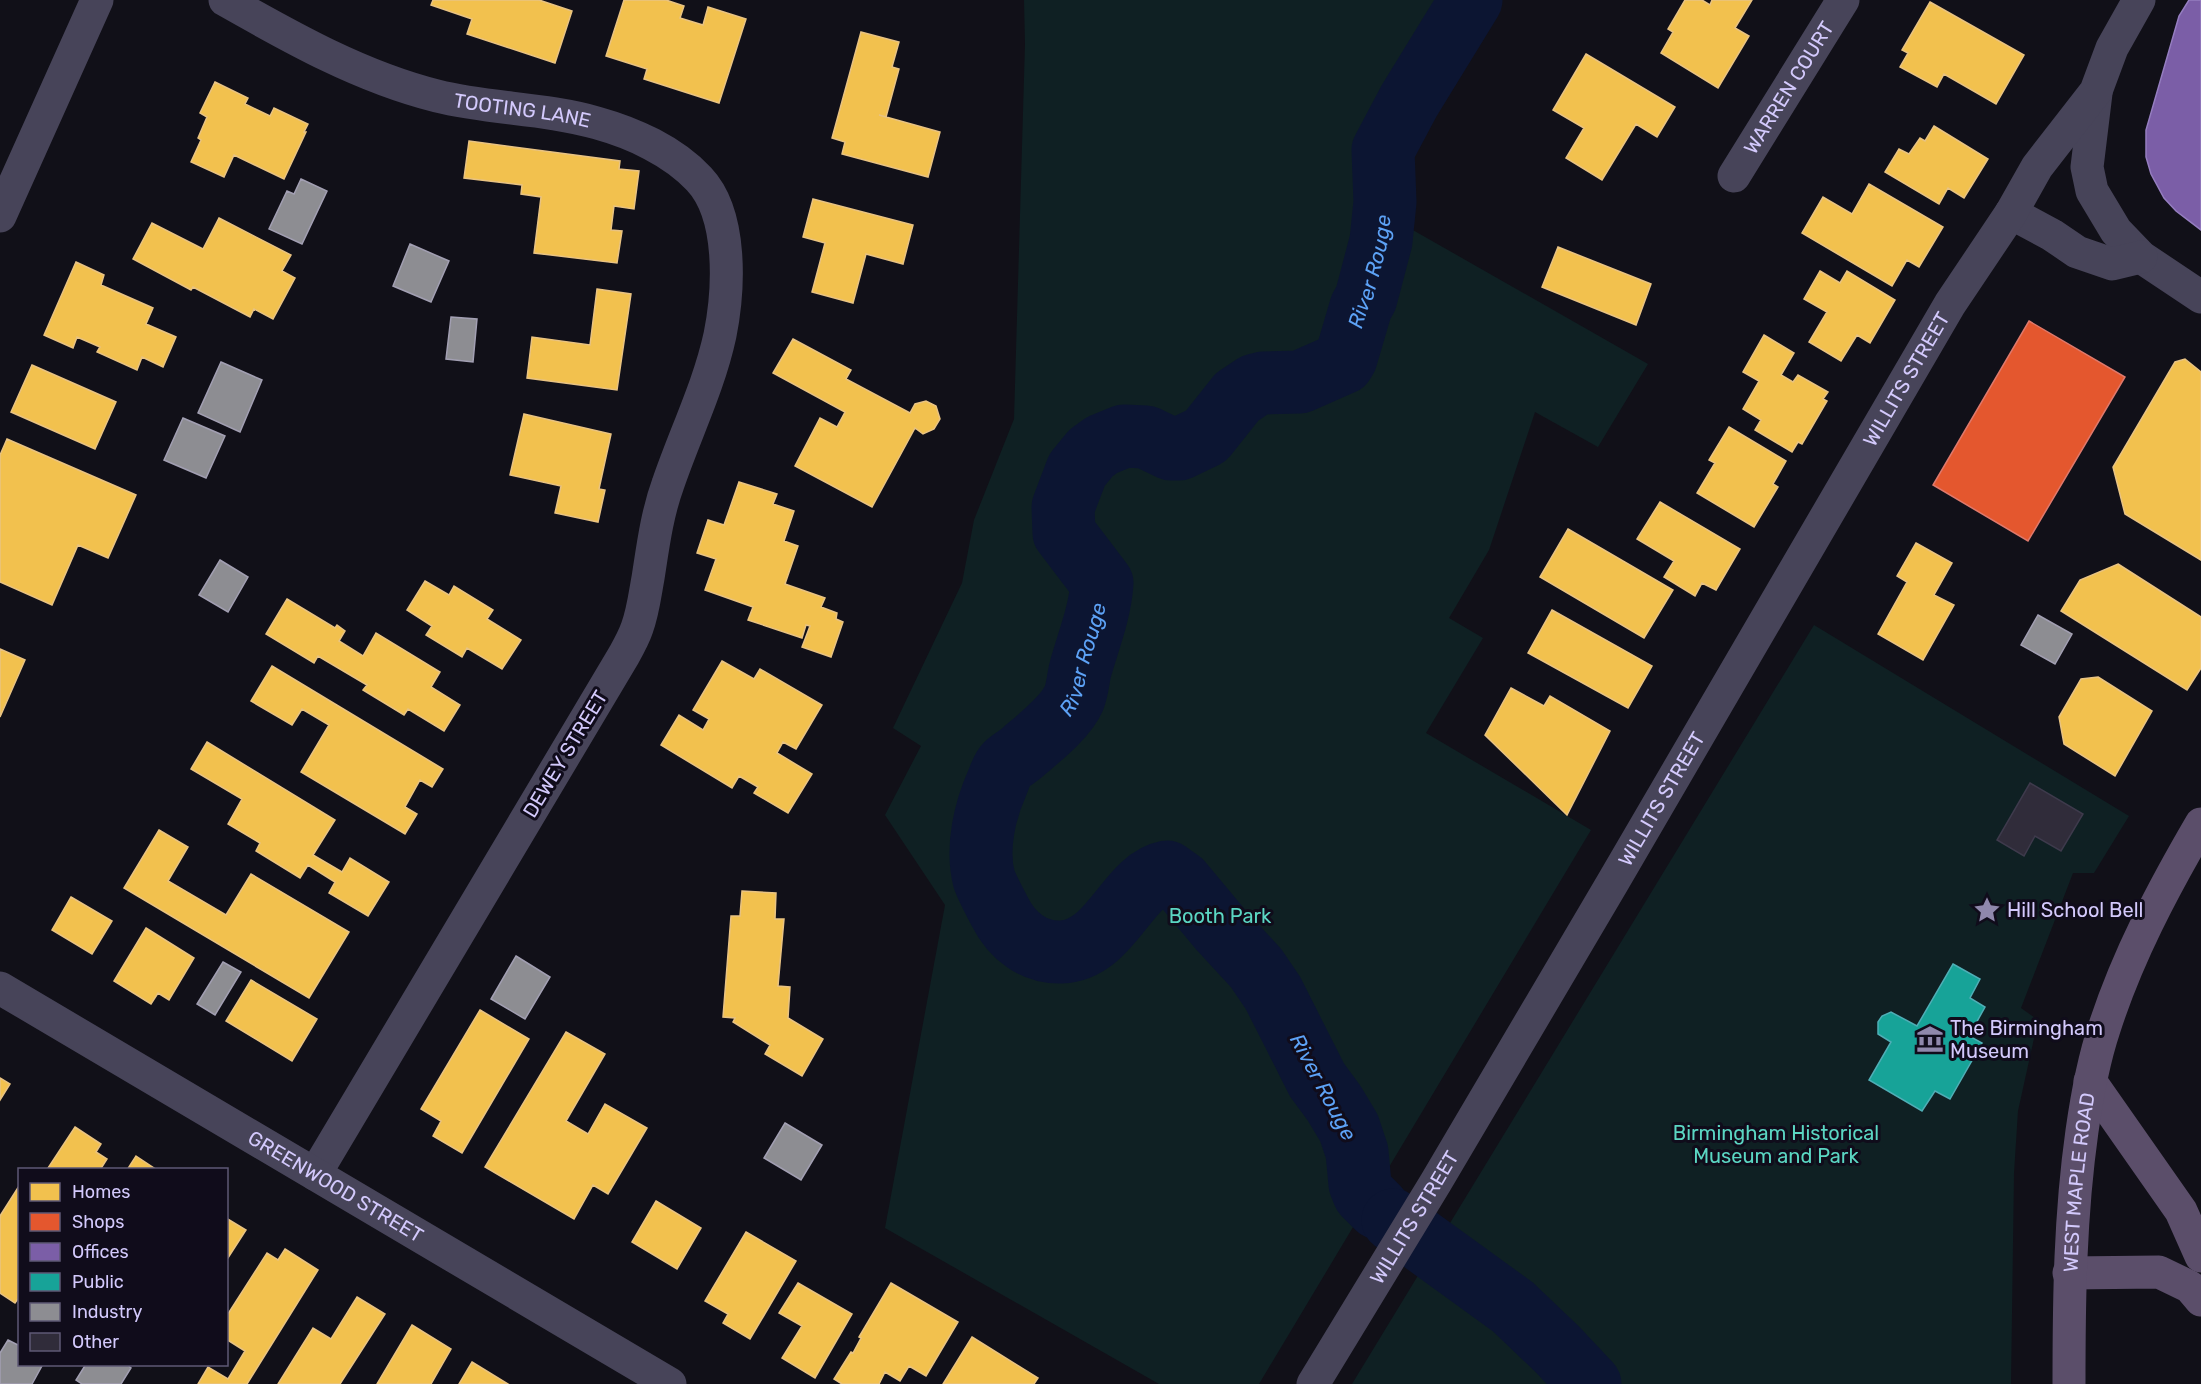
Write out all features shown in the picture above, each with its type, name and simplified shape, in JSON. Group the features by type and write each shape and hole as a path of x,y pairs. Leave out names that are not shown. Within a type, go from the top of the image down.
{"main road":[{"name":"WEST MAPLE ROAD","path":"2069,1384 2069,1273 2073,1196 2090,1081 2103,1030 2134,953 2165,888 2201,824"},
{"path":"2090,1081 2181,1211 2201,1256"},
{"path":"2069,1273 2159,1272 2190,1287 2201,1300"}],"street":[{"path":"0,216 97,0"},
{"name":"TOOTING LANE","path":"225,0 320,52 405,87 440,97 594,122 623,130 678,160 700,180 718,214 727,270 726,299"},
{"name":"WARREN COURT","path":"1734,176 1843,0"},
{"name":"WILLITS STREET","path":"1313,1384 1436,1182 1950,304 2011,213 2037,167 2096,91 2112,48 2136,1"},
{"path":"2096,91 2087,166 2092,191 2116,231 2141,257 2201,297"},
{"path":"2011,213 2078,252 2112,264 2141,257"},
{"name":"DEWEY STREET","path":"315,1174 633,637 644,601 659,516 667,486 706,382 720,336 726,299"},
{"name":"GREENWOOD STREET","path":"0,988 670,1384"}],"green space":[{"name":"Booth Park","path":"1024,0 1454,0 1429,28 1390,217 1648,364 1598,447 1535,412 1489,550 1449,618 1483,638 1426,733 1591,830 1259,1384 1159,1384 885,1228 945,905 885,815 921,746 893,728 962,583 974,520 1014,419 1025,44"},
{"name":"Birmingham Historical Museum and Park","path":"1814,625 2129,816 2094,873 2073,873 2021,1008 2038,1020 2018,1111 2014,1173 2011,1384 1352,1384"}],"building: Homes":[{"path":"433,0 539,0 572,11 555,63 467,34 472,19 431,5"},
{"path":"624,0 666,0 684,6 680,18 703,25 708,7 746,19 719,103 644,79 647,69 606,56"},
{"path":"1685,0 1702,0 1710,5 1712,0 1752,0 1735,28 1749,36 1718,88 1661,53 1673,32 1668,29"},
{"path":"1930,2 2024,55 1996,104 1944,74 1937,87 1900,67 1908,53 1902,50"},
{"path":"861,32 899,42 892,67 899,69 886,117 940,132 928,177 842,154 845,142 832,138"},
{"path":"1586,54 1675,107 1657,137 1636,124 1602,180 1566,158 1584,128 1553,110"},
{"path":"215,82 248,98 245,104 270,116 274,108 308,124 284,179 234,155 224,177 191,162 201,140 198,138 207,117 200,113"},
{"path":"1934,126 1988,159 1964,198 1948,188 1939,204 1885,172 1899,149 1909,154 1920,138 1925,141"},
{"path":"469,141 620,161 619,169 639,171 634,209 614,206 611,230 622,231 617,263 534,253 541,197 521,194 522,185 464,178"},
{"path":"1869,184 1943,227 1919,267 1907,260 1892,286 1802,233 1823,197 1852,214"},
{"path":"813,199 913,225 903,264 866,254 853,303 812,292 825,243 803,237"},
{"path":"219,218 291,255 282,271 295,278 273,319 254,309 250,317 193,287 191,290 133,259 152,223 203,249"},
{"path":"1558,247 1651,284 1636,325 1542,287"},
{"path":"76,262 104,275 101,285 153,308 146,324 176,337 163,367 142,357 137,370 97,352 100,347 77,337 73,348 44,335"},
{"path":"1820,271 1840,283 1847,271 1895,300 1870,343 1857,335 1841,361 1809,342 1827,312 1804,299"},
{"path":"597,289 631,294 617,390 527,378 532,337 590,345"},
{"path":"1764,335 1794,353 1781,375 1793,382 1798,375 1828,392 1823,399 1827,401 1802,444 1798,442 1792,452 1755,430 1761,420 1743,409 1759,381 1743,372"},
{"path":"793,339 851,370 846,379 910,413 915,404 926,401 936,406 940,419 934,429 923,434 915,428 872,507 795,466 820,418 837,427 845,412 773,373"},
{"path":"2185,359 2201,372 2201,560 2125,514 2113,467 2175,362"},
{"path":"32,365 116,402 95,449 11,412"},
{"path":"524,414 611,434 599,489 605,490 598,522 555,513 561,486 510,475"},
{"path":"1729,427 1786,461 1773,484 1778,487 1754,527 1697,493 1715,463 1709,460"},
{"path":"7,439 136,495 108,558 78,545 52,605 0,582 0,455"},
{"path":"739,482 777,494 773,504 794,511 784,541 798,546 785,584 825,598 821,607 837,613 836,619 843,622 831,657 802,647 810,626 806,625 802,638 748,620 753,607 705,590 716,559 697,553 708,520 724,525"},
{"path":"1660,502 1740,549 1716,590 1702,583 1695,596 1664,577 1674,561 1637,539"},
{"path":"1568,529 1673,590 1644,638 1540,577"},
{"path":"1916,543 1952,563 1934,595 1954,605 1923,660 1878,634 1907,582 1897,576"},
{"path":"2118,564 2201,617 2201,668 2187,690 2061,611 2080,580"},
{"path":"425,581 449,595 454,586 493,610 487,619 521,640 502,669 467,648 462,657 426,635 432,626 407,610"},
{"path":"287,599 335,628 337,625 345,631 339,641 363,656 376,633 440,672 431,687 460,705 444,731 408,709 404,715 363,690 367,685 318,656 314,663 266,634"},
{"path":"1552,610 1652,666 1628,708 1528,653"},
{"path":"0,649 25,660 0,717"},
{"path":"722,661 754,679 760,669 822,705 796,749 783,742 777,753 812,774 788,813 754,793 758,787 739,776 732,788 661,745 679,715 703,730 709,719 693,710"},
{"path":"272,666 443,769 432,787 420,780 405,807 417,814 405,834 301,772 329,725 302,709 292,725 251,701"},
{"path":"2098,677 2152,711 2115,776 2064,744 2059,717 2081,679"},
{"path":"1511,688 1544,706 1550,696 1610,731 1567,815 1485,735"},
{"path":"207,742 335,820 313,855 342,872 350,858 389,882 368,916 329,893 335,882 308,865 300,878 256,851 260,843 228,824 242,799 191,769"},
{"path":"159,830 188,847 168,881 226,915 251,874 349,932 309,998 124,888"},
{"path":"742,891 776,893 775,919 784,919 778,986 790,987 788,1018 823,1039 802,1076 765,1054 770,1045 733,1022 735,1018 723,1017 731,916 740,916"},
{"path":"71,897 112,921 92,954 52,930"},
{"path":"146,928 194,958 169,1000 158,993 151,1004 114,981"},
{"path":"251,980 317,1019 292,1061 226,1021"},
{"path":"480,1010 529,1039 462,1153 433,1136 441,1121 421,1109"},
{"path":"566,1032 605,1054 566,1121 588,1134 605,1104 647,1128 608,1194 593,1185 574,1219 485,1167"},
{"path":"0,1078 10,1084 0,1100"},
{"path":"75,1127 101,1144 96,1152 107,1159 101,1168 48,1168"},
{"path":"136,1156 154,1168 128,1168"},
{"path":"18,1188 18,1299 15,1303 0,1293 0,1216"},
{"path":"656,1201 701,1228 677,1269 632,1242"},
{"path":"228,1219 246,1230 228,1258"},
{"path":"746,1232 796,1261 750,1339 723,1323 728,1314 705,1301"},
{"path":"285,1249 318,1270 247,1384 198,1384 208,1367 228,1379 245,1351 228,1340 228,1314 267,1253 278,1260"},
{"path":"798,1283 852,1314 815,1378 782,1358 802,1326 779,1313"},
{"path":"891,1283 958,1322 926,1376 909,1366 900,1381 885,1372 879,1384 842,1384 834,1379 851,1352 853,1353 861,1338 859,1337"},
{"path":"357,1297 385,1314 340,1384 278,1384 313,1328 331,1339"},
{"path":"412,1325 451,1349 431,1384 377,1384"},
{"path":"972,1337 1038,1378 1034,1384 943,1384"},
{"path":"472,1362 508,1384 459,1384"}],"building: Shops":[{"path":"2029,321 2125,377 2028,541 1933,485"}],"building: Offices":[{"path":"2189,0 2201,0 2201,230 2176,211 2164,198 2151,174 2146,157 2146,130 2179,16"}],"building: Public":[{"name":"The Birmingham Museum","path":"1953,964 1980,979 1970,998 1985,1007 1969,1036 1982,1043 1950,1099 1935,1091 1922,1111 1869,1080 1891,1042 1878,1034 1878,1022 1882,1016 1891,1012 1917,1026"}],"building: Industry":[{"path":"301,179 327,191 302,244 269,229 287,191 294,194"},
{"path":"410,244 449,261 431,302 393,286"},
{"path":"451,317 477,319 473,362 446,359"},
{"path":"221,362 262,380 240,432 198,413"},
{"path":"183,418 225,436 206,478 164,460"},
{"path":"220,560 248,577 228,612 199,595"},
{"path":"2038,615 2072,634 2055,664 2021,645"},
{"path":"516,956 550,977 525,1019 491,999"},
{"path":"223,962 241,972 215,1015 197,1004"},
{"path":"785,1123 822,1145 801,1180 764,1158"},
{"path":"8,1340 18,1345 18,1366 42,1366 32,1384 0,1384 0,1353"},
{"path":"85,1366 128,1366 131,1368 121,1384 82,1384 76,1380"}],"building: Other":[{"path":"2030,783 2083,814 2061,851 2035,836 2024,856 1997,840"}],"waterway":[{"name":"River Rouge","path":"1378,1208 1364,1194 1360,1184 1357,1152 1349,1128 1317,1080 1273,993 1256,968 1181,882 1167,872 1153,878 1140,888 1093,940 1079,948 1051,952 1025,941 1005,921 984,879 981,842 989,804 1003,768 1052,727 1074,698 1097,615 1102,583 1064,533 1063,507 1077,470 1091,453 1102,445 1124,436 1146,437 1171,449 1179,449 1206,436 1237,397 1255,385 1300,382 1343,363 1366,298 1381,241 1385,202 1383,150 1409,101 1471,0"},
{"name":"River Rouge","path":"1393,1220 1513,1307 1590,1384"}],"place":[{"name":"Hill School Bell","path":"1987,910"},
{"name":"The Birmingham Museum","path":"1930,1039"}]}
